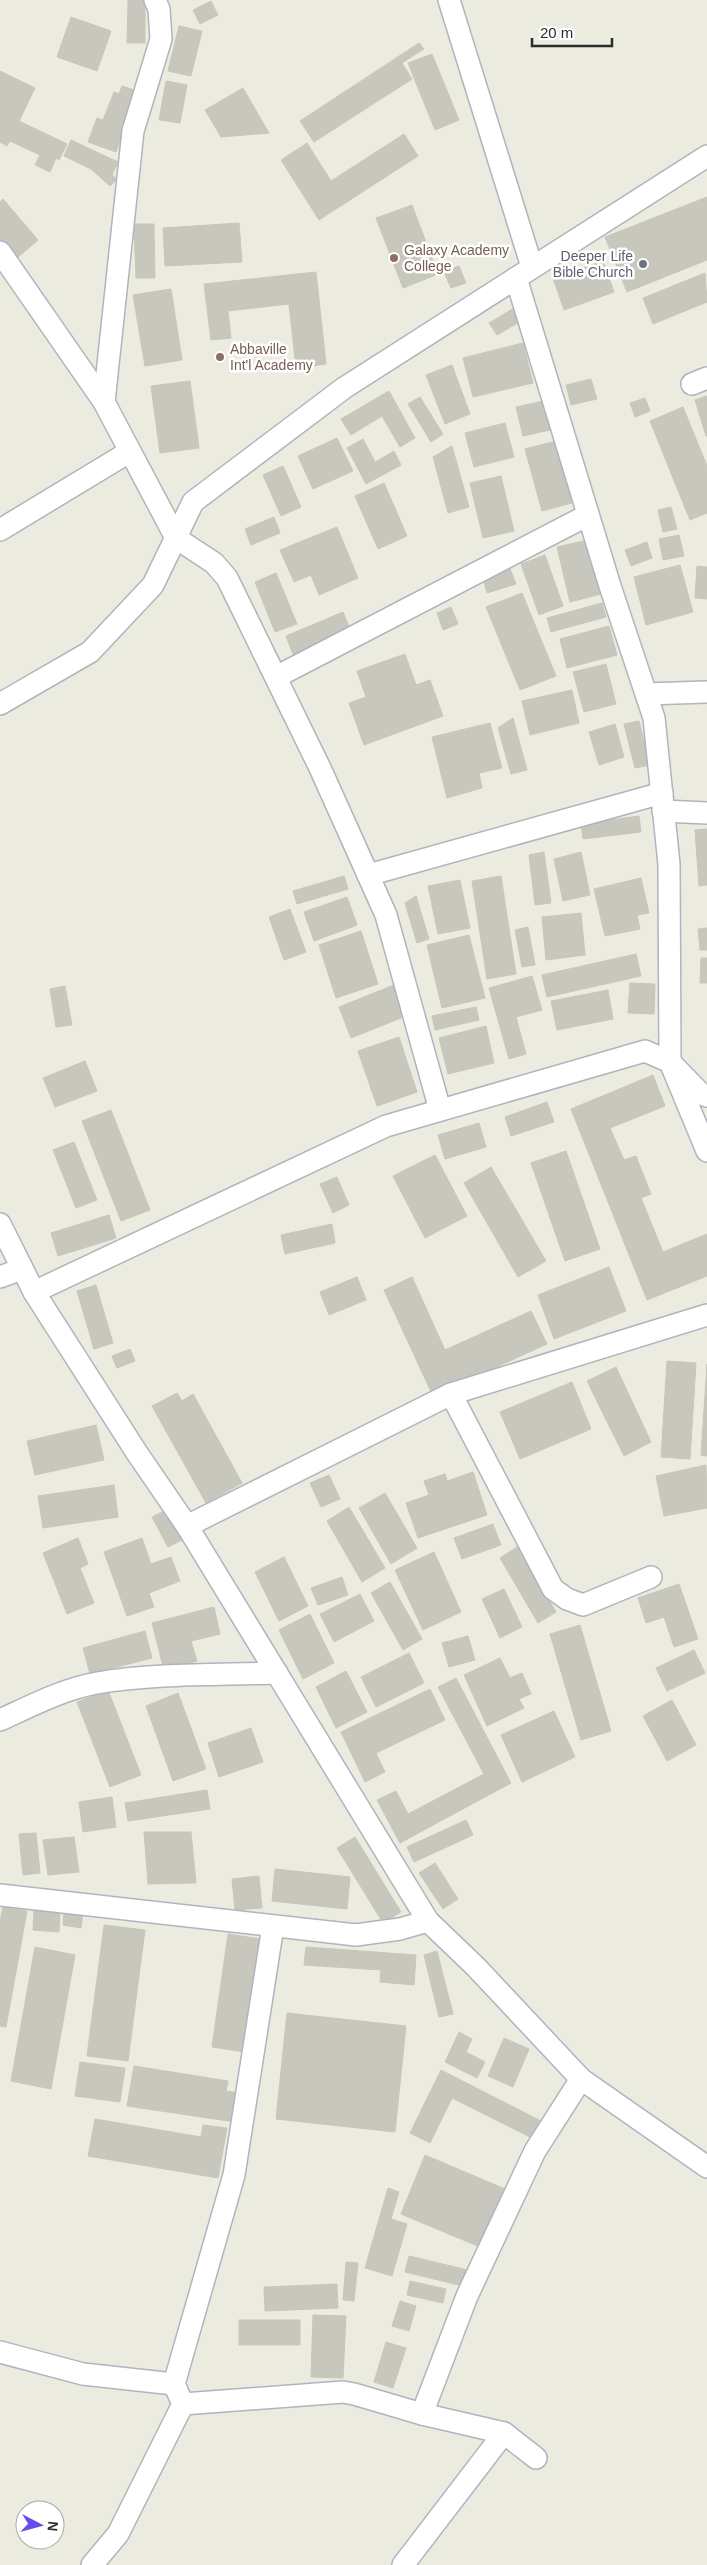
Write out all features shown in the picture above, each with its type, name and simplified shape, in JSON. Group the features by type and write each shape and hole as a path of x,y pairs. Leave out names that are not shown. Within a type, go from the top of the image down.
{"street":[{"path":"450,0 588,515 654,718 669,864 670,1062 707,1151"},
{"path":"104,402 133,131 161,39 164,3"},
{"path":"0,704 90,652 153,585 193,502 344,388 707,156"},
{"path":"0,252 104,402 176,538 214,563 227,578 276,677 386,915 440,1110"},
{"path":"0,530 129,452"},
{"path":"276,677 588,515"},
{"path":"646,694 707,692"},
{"path":"368,875 662,802 707,813"},
{"path":"34,1292 386,1126 440,1110 645,1051 670,1062 702,1094 707,1096"},
{"path":"0,1224 34,1292 136,1453 187,1526 428,1921 476,1967 581,2079 707,2167"},
{"path":"0,1277 22,1269"},
{"path":"187,1526 451,1394 707,1315"},
{"path":"451,1394 553,1589 567,1599 583,1605 651,1577"},
{"path":"0,1720 55,1695 95,1683 138,1679 277,1673"},
{"path":"0,1895 356,1935 400,1929 428,1921"},
{"path":"183,2404 174,2384 234,2175 273,1926"},
{"path":"422,2414 467,2296 535,2151 581,2079"},
{"path":"0,2352 83,2374 174,2384"},
{"path":"183,2404 343,2392 422,2414 504,2433 536,2458"},
{"path":"92,2565 118,2534 183,2404"},
{"path":"403,2565 504,2433"}],"building":[{"path":"128,0 145,0 145,43 127,43"},
{"path":"211,1 218,15 200,24 193,10"},
{"path":"71,17 111,31 97,71 57,57"},
{"path":"179,26 202,31 191,76 168,71"},
{"path":"419,43 424,49 402,63 412,79 314,142 300,121"},
{"path":"432,54 459,120 435,130 408,63"},
{"path":"0,71 35,88 19,121 67,144 59,160 56,158 50,172 35,165 40,155 10,141 7,146 0,142"},
{"path":"166,81 187,85 180,123 159,120"},
{"path":"122,86 140,92 128,124 123,122 121,127 125,128 116,152 88,142 97,118 103,120 114,92 119,94"},
{"path":"243,88 269,133 221,137 205,110"},
{"path":"404,134 418,156 319,220 281,160 307,143 331,181"},
{"path":"71,140 118,162 112,175 117,179 110,186 91,169 64,156"},
{"path":"707,197 707,260 627,292 605,237"},
{"path":"3,199 38,240 17,258 0,239 0,202"},
{"path":"412,205 438,274 403,288 376,218"},
{"path":"239,223 242,262 165,266 163,228"},
{"path":"134,224 154,224 155,278 136,278"},
{"path":"603,261 614,292 564,310 553,278"},
{"path":"459,266 466,283 451,288 444,272"},
{"path":"316,272 326,364 296,368 289,304 228,311 231,338 211,340 204,284"},
{"path":"705,273 707,302 653,324 643,298"},
{"path":"171,289 182,360 145,366 133,295"},
{"path":"514,308 521,321 497,335 489,323"},
{"path":"523,343 533,383 473,397 463,358"},
{"path":"452,365 470,414 445,424 426,375"},
{"path":"591,379 597,399 571,405 566,385"},
{"path":"190,381 199,448 160,453 151,386"},
{"path":"389,391 415,438 400,447 382,416 351,435 341,419"},
{"path":"707,396 707,436 706,436 695,400"},
{"path":"420,397 443,434 431,442 408,404"},
{"path":"645,398 650,411 635,417 630,403"},
{"path":"544,401 550,430 523,436 516,407"},
{"path":"683,407 707,466 707,513 690,520 650,421"},
{"path":"505,423 514,457 474,467 465,433"},
{"path":"337,438 353,471 313,489 298,456"},
{"path":"363,439 375,462 394,451 401,465 366,484 347,448"},
{"path":"556,441 572,503 542,511 525,449"},
{"path":"452,446 469,507 448,513 433,457"},
{"path":"283,466 301,507 281,516 263,475"},
{"path":"501,476 514,531 483,538 470,483"},
{"path":"384,483 407,536 378,549 355,496"},
{"path":"671,507 677,529 663,532 658,510"},
{"path":"274,517 280,533 251,545 245,529"},
{"path":"337,527 358,578 319,595 311,575 294,582 280,550"},
{"path":"679,535 684,556 663,560 659,539"},
{"path":"588,540 601,594 570,602 557,547"},
{"path":"647,542 652,558 631,566 625,550"},
{"path":"545,555 563,606 539,615 521,564"},
{"path":"680,565 693,612 646,625 634,577"},
{"path":"509,566 516,584 487,593 482,574"},
{"path":"697,566 707,567 707,599 695,598"},
{"path":"276,573 297,624 275,632 255,582"},
{"path":"522,593 556,676 520,690 486,607"},
{"path":"602,603 606,617 551,632 547,618"},
{"path":"451,607 458,624 443,630 437,613"},
{"path":"343,612 352,634 294,657 286,636"},
{"path":"609,626 617,655 567,668 560,639"},
{"path":"405,654 416,685 430,680 443,716 364,745 349,703 366,697 357,671"},
{"path":"606,664 616,704 584,712 573,672"},
{"path":"572,690 579,723 530,735 522,701"},
{"path":"513,718 527,770 511,774 498,728"},
{"path":"639,721 650,765 635,768 624,724"},
{"path":"490,723 502,768 479,773 482,788 447,798 432,737"},
{"path":"615,724 624,757 599,765 589,732"},
{"path":"639,816 641,832 583,839 581,824"},
{"path":"707,829 707,885 699,886 695,830"},
{"path":"544,852 551,903 535,905 529,855"},
{"path":"581,852 590,895 563,901 554,859"},
{"path":"344,876 348,889 297,904 293,891"},
{"path":"501,876 516,974 487,979 472,881"},
{"path":"641,878 649,913 637,915 640,929 605,936 594,889"},
{"path":"460,880 470,928 438,934 428,886"},
{"path":"416,896 429,939 417,943 405,903"},
{"path":"347,897 357,925 314,941 304,912"},
{"path":"290,909 306,952 284,960 269,917"},
{"path":"581,913 585,955 546,960 542,917"},
{"path":"528,927 535,965 522,967 515,930"},
{"path":"707,928 707,950 700,950 698,929"},
{"path":"361,931 378,984 336,998 319,945"},
{"path":"469,935 485,998 442,1008 427,945"},
{"path":"636,954 641,976 547,997 542,975"},
{"path":"701,958 707,958 707,983 700,983"},
{"path":"532,976 542,1010 516,1017 526,1054 509,1059 489,988"},
{"path":"630,983 655,984 654,1014 628,1013"},
{"path":"394,985 406,1016 351,1038 339,1007"},
{"path":"65,986 72,1025 56,1027 50,989"},
{"path":"608,990 613,1019 557,1030 551,1001"},
{"path":"476,1007 479,1020 435,1030 432,1016"},
{"path":"486,1026 494,1063 448,1074 439,1038"},
{"path":"399,1037 417,1092 377,1106 358,1051"},
{"path":"85,1061 97,1091 55,1107 43,1078"},
{"path":"653,1075 665,1106 610,1128 624,1160 636,1156 651,1194 641,1198 663,1252 707,1234 707,1276 647,1300 571,1109"},
{"path":"547,1102 554,1122 511,1136 505,1117"},
{"path":"111,1110 150,1210 121,1221 82,1121"},
{"path":"479,1123 486,1147 445,1159 438,1135"},
{"path":"74,1142 97,1200 76,1208 53,1150"},
{"path":"566,1151 600,1249 565,1261 531,1163"},
{"path":"435,1155 467,1216 425,1238 393,1176"},
{"path":"491,1167 546,1261 518,1277 464,1183"},
{"path":"337,1177 349,1205 333,1213 320,1184"},
{"path":"109,1215 116,1238 58,1256 51,1233"},
{"path":"332,1224 335,1243 285,1254 281,1235"},
{"path":"609,1267 626,1311 554,1339 538,1295"},
{"path":"357,1277 366,1300 329,1315 320,1292"},
{"path":"412,1277 445,1350 531,1311 547,1344 433,1396 384,1290"},
{"path":"96,1285 113,1343 94,1349 77,1291"},
{"path":"130,1349 135,1361 117,1368 112,1356"},
{"path":"667,1361 696,1363 690,1459 661,1457"},
{"path":"707,1364 707,1456 701,1455"},
{"path":"616,1367 651,1442 624,1456 587,1381"},
{"path":"572,1382 591,1429 520,1459 500,1412"},
{"path":"177,1393 182,1401 193,1394 242,1483 206,1503 152,1406"},
{"path":"96,1425 104,1460 35,1475 27,1441"},
{"path":"706,1465 707,1508 664,1516 656,1476"},
{"path":"473,1472 487,1515 418,1538 406,1503 429,1495 424,1481 445,1474 447,1481"},
{"path":"329,1475 340,1499 321,1507 310,1483"},
{"path":"114,1485 118,1517 43,1528 38,1496"},
{"path":"385,1493 417,1548 391,1564 359,1508"},
{"path":"349,1507 385,1568 362,1582 327,1521"},
{"path":"166,1510 182,1540 168,1547 152,1517"},
{"path":"493,1524 501,1545 462,1559 454,1538"},
{"path":"78,1538 88,1564 80,1568 94,1603 67,1614 43,1553"},
{"path":"142,1538 151,1564 171,1557 180,1581 149,1593 154,1607 127,1616 104,1552"},
{"path":"517,1547 556,1612 538,1623 500,1558"},
{"path":"434,1552 461,1612 423,1630 395,1570"},
{"path":"284,1557 308,1606 279,1621 255,1572"},
{"path":"342,1577 348,1595 318,1605 311,1588"},
{"path":"390,1582 422,1639 403,1650 371,1593"},
{"path":"679,1584 698,1639 674,1647 664,1617 646,1623 638,1598"},
{"path":"504,1589 522,1627 500,1638 482,1599"},
{"path":"360,1594 374,1621 334,1642 320,1614"},
{"path":"214,1607 220,1634 191,1641 197,1661 164,1670 152,1623"},
{"path":"310,1614 334,1663 303,1679 279,1630"},
{"path":"580,1625 611,1731 581,1740 550,1634"},
{"path":"145,1631 152,1658 90,1674 83,1648"},
{"path":"468,1636 475,1660 449,1667 442,1643"},
{"path":"694,1650 705,1673 667,1691 656,1668"},
{"path":"409,1653 424,1683 376,1707 361,1677"},
{"path":"500,1658 510,1678 522,1673 531,1694 519,1699 524,1708 487,1726 464,1675"},
{"path":"346,1671 367,1712 336,1728 316,1687"},
{"path":"456,1678 511,1783 400,1843 377,1800 396,1791 408,1814 484,1774 438,1687"},
{"path":"430,1689 445,1720 376,1753 385,1772 365,1782 341,1732"},
{"path":"108,1690 141,1775 110,1787 77,1702"},
{"path":"178,1693 206,1769 173,1781 146,1706"},
{"path":"672,1700 696,1745 667,1761 643,1716"},
{"path":"554,1711 575,1757 522,1782 501,1735"},
{"path":"251,1728 263,1762 219,1777 208,1743"},
{"path":"207,1790 210,1809 128,1821 125,1803"},
{"path":"112,1797 116,1827 83,1832 79,1802"},
{"path":"466,1820 473,1835 414,1862 407,1847"},
{"path":"144,1832 191,1832 196,1883 148,1884"},
{"path":"36,1833 40,1873 23,1875 19,1834"},
{"path":"74,1837 79,1872 48,1875 43,1840"},
{"path":"355,1837 401,1912 383,1923 337,1848"},
{"path":"435,1863 458,1899 443,1909 419,1873"},
{"path":"275,1869 350,1877 347,1909 272,1901"},
{"path":"259,1876 262,1908 235,1910 232,1879"},
{"path":"3,1907 27,1911 6,2027 0,2026 0,1922"},
{"path":"34,1910 60,1911 59,1932 33,1930"},
{"path":"64,1912 83,1914 81,1928 63,1925"},
{"path":"104,1925 145,1930 128,2061 87,2056"},
{"path":"228,1934 261,1939 245,2052 212,2047"},
{"path":"35,1947 75,1955 51,2089 11,2081"},
{"path":"306,1947 416,1955 414,1985 380,1982 381,1970 304,1965"},
{"path":"437,1951 453,2014 439,2017 424,1955"},
{"path":"287,2013 406,2026 395,2132 276,2119"},
{"path":"459,2032 472,2039 466,2052 485,2062 477,2078 445,2062"},
{"path":"504,2038 529,2049 513,2087 488,2076"},
{"path":"80,2062 125,2068 120,2102 75,2096"},
{"path":"134,2066 228,2081 226,2091 240,2093 235,2122 127,2106"},
{"path":"441,2070 543,2122 534,2139 452,2098 430,2143 410,2133"},
{"path":"95,2119 201,2137 203,2125 227,2128 218,2178 88,2156"},
{"path":"425,2155 505,2189 480,2247 401,2214"},
{"path":"388,2188 399,2192 391,2219 407,2224 392,2276 365,2268"},
{"path":"409,2256 472,2271 463,2286 405,2272"},
{"path":"346,2262 358,2263 354,2301 343,2300"},
{"path":"410,2281 446,2289 443,2303 407,2295"},
{"path":"337,2284 338,2308 265,2311 264,2287"},
{"path":"400,2301 416,2306 409,2331 392,2326"},
{"path":"313,2315 346,2316 343,2378 311,2377"},
{"path":"239,2320 300,2320 300,2345 239,2345"},
{"path":"386,2342 406,2348 393,2388 374,2382"}],"place":[{"name":"Galaxy Academy College","path":"394,258"},
{"name":"Deeper Life Bible Church","path":"643,264"},
{"name":"Abbaville Int'l Academy","path":"220,357"}]}
